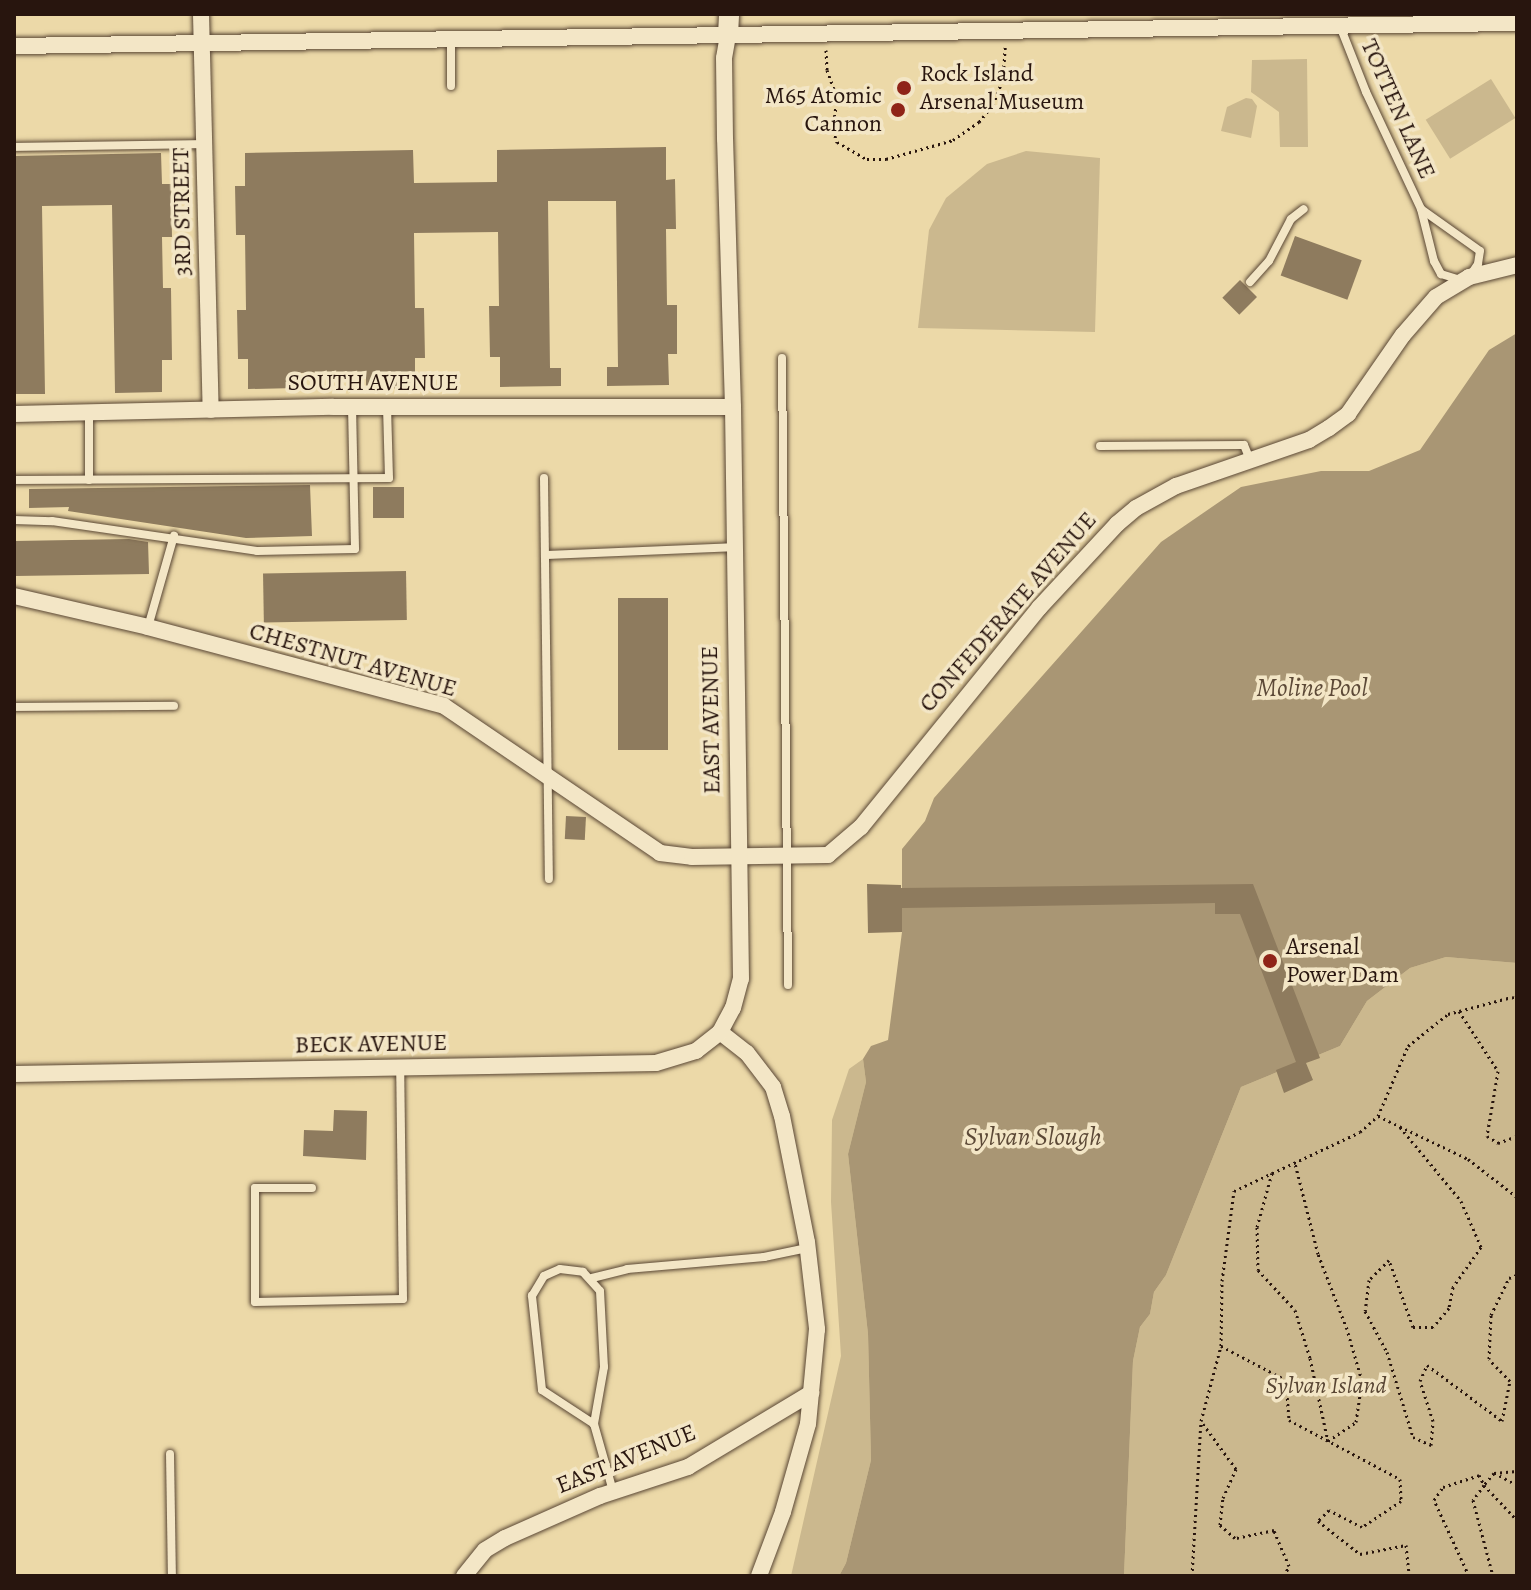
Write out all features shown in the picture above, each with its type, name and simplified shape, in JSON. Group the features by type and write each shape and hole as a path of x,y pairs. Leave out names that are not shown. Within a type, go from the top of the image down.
{"street":[{"name":"3RD STREET","path":"201,14 211,410"},
{"path":"14,46 451,40 729,24 826,34 1517,23"},
{"name":"EAST AVENUE","path":"720,1032 733,1008 741,979 733,407 724,126 724,58 729,24"},
{"name":"CONFEDERATE AVENUE","path":"739,856 828,855 844,845 1039,608 1117,524 1136,508 1176,486 1309,440 1348,414 1403,335 1436,297 1469,277 1517,265"},
{"name":"SOUTH AVENUE","path":"14,414 352,407 733,407"},
{"name":"CHESTNUT AVENUE","path":"14,596 148,627 444,706 548,775 643,845 660,853 692,857 739,856"},
{"path":"720,1032 747,1053 773,1087 782,1116 808,1248 817,1329 811,1393 797,1466 759,1576"},
{"name":"BECK AVENUE","path":"14,1074 656,1063 696,1051 720,1032"},
{"name":"EAST AVENUE","path":"464,1576 485,1550 505,1538 613,1492 688,1467 811,1393"}],"lane":[{"name":"TOTTEN LANE","path":"1340,25 1366,92 1421,209 1426,240 1441,274 1450,280 1469,277 1478,264 1480,251 1435,216 1421,209"},
{"path":"451,40 451,86"},
{"path":"14,147 204,144"},
{"path":"1250,282 1269,261 1291,219 1304,209"},
{"path":"782,358 788,985"},
{"path":"14,520 52,521 174,536 225,548 257,551 355,549 352,407"},
{"path":"14,480 389,478 387,407"},
{"path":"89,412 89,480"},
{"path":"1100,446 1244,445 1250,460"},
{"path":"544,478 549,879"},
{"path":"148,627 174,536"},
{"path":"545,555 735,547"},
{"path":"14,707 174,706"},
{"path":"312,1188 255,1188 255,1302 403,1299 400,1067"},
{"path":"592,1278 627,1269 764,1257 808,1248"},
{"path":"594,1424 542,1390 532,1296 544,1276 555,1270 574,1269 592,1278 600,1291 604,1319 604,1367 594,1424 613,1492"},
{"path":"170,1454 172,1576"}],"path":[{"path":"826,34 827,70 837,97 833,130 837,142 851,153 876,159 927,149 953,140 979,122 993,105 1003,79 1005,31"},
{"path":"1192,1576 1201,1421 1221,1346 1222,1281 1234,1191 1360,1132 1378,1116 1408,1046 1448,1014 1512,997 1517,999"},
{"path":"1459,1011 1498,1071 1487,1136 1498,1143 1517,1136"},
{"path":"1378,1116 1468,1159 1517,1197"},
{"path":"1400,1127 1461,1201 1481,1247 1453,1287 1449,1308 1433,1327 1413,1327 1389,1260 1369,1280 1365,1311 1387,1352 1413,1437 1431,1445 1433,1421 1420,1381 1427,1365 1502,1421 1510,1381 1489,1359 1491,1315 1509,1278 1517,1275"},
{"path":"1295,1162 1318,1254 1362,1381 1356,1422 1328,1441"},
{"path":"1272,1173 1257,1227 1258,1270 1295,1310 1310,1358 1328,1441"},
{"path":"1221,1346 1286,1380 1289,1420 1400,1479 1401,1501 1362,1527 1329,1510 1318,1521 1360,1554 1406,1545 1409,1576"},
{"path":"1201,1421 1236,1469 1223,1498 1220,1525 1235,1538 1274,1530 1289,1566 1284,1576"},
{"path":"1493,1576 1473,1500 1494,1473 1517,1471"},
{"path":"1494,1473 1517,1485"},
{"path":"1469,1576 1434,1500 1443,1487 1479,1475 1484,1485 1517,1520"}],"green space":[{"path":"1307,59 1308,147 1280,147 1279,112 1251,92 1252,60"},
{"path":"1491,79 1515,118 1450,159 1426,120"},
{"path":"1246,98 1252,99 1257,106 1251,138 1221,131 1227,107"},
{"path":"1026,151 1100,158 1095,332 918,328 929,230 946,198 987,164"},
{"name":"Sylvan Island","path":"1446,957 1517,963 1517,1576 1124,1576 1133,1361 1140,1327 1150,1314 1154,1292 1166,1275 1241,1087 1340,1046 1367,1001 1410,968"},
{"path":"863,1059 866,1082 848,1154 868,1334 871,1460 846,1563 839,1576 791,1576 841,1356 831,1202 832,1120 849,1069"}],"water":[{"path":"1517,333 1517,963 1446,957 1410,968 1367,1001 1340,1046 1241,1087 1166,1275 1154,1292 1150,1314 1140,1327 1133,1361 1124,1576 839,1576 846,1563 871,1460 868,1334 848,1154 866,1082 863,1059 871,1046 888,1040 902,932 902,849 925,821 934,798 1161,542 1241,487 1321,471 1369,471 1420,450 1489,350"}],"building":[{"path":"666,147 666,180 675,179 676,229 666,229 667,305 677,305 677,354 668,354 669,385 607,386 607,367 618,367 616,201 548,201 550,368 561,368 561,386 500,387 500,357 490,357 489,306 499,306 498,232 414,233 415,308 424,308 425,358 415,358 415,388 366,389 366,372 296,373 296,388 248,389 248,359 238,359 237,310 246,310 245,235 236,235 235,186 245,186 245,153 413,150 414,183 497,182 497,150"},
{"path":"161,153 162,184 171,184 172,237 162,237 163,288 171,288 172,360 162,360 162,392 115,393 112,205 42,206 45,394 14,394 14,156"},
{"path":"1295,236 1362,260 1347,300 1281,275"},
{"path":"1240,280 1257,297 1239,315 1222,298"},
{"path":"310,485 312,536 246,538 68,511 69,507 29,508 29,489"},
{"path":"373,487 404,487 404,518 373,518"},
{"path":"129,539 148,542 149,574 15,576 15,541"},
{"path":"406,571 407,620 264,622 263,573"},
{"path":"618,598 668,598 668,750 618,750"},
{"path":"566,816 586,817 585,840 565,839"},
{"name":"Arsenal Power Dam","path":"867,884 901,885 901,888 1253,884 1320,1058 1306,1063 1313,1080 1284,1093 1276,1070 1296,1062 1240,914 1215,914 1215,903 902,908 902,932 868,933"},
{"path":"334,1110 367,1111 366,1160 303,1156 304,1130 333,1131"}],"place":[{"name":"Rock Island Arsenal Museum","path":"904,88"},
{"name":"M65 Atomic Cannon","path":"898,110"},
{"name":"Arsenal Power Dam","path":"1270,961"}],"water label":[{"name":"Moline Pool","path":"1312,688"},
{"name":"Sylvan Slough","path":"1033,1137"}]}
